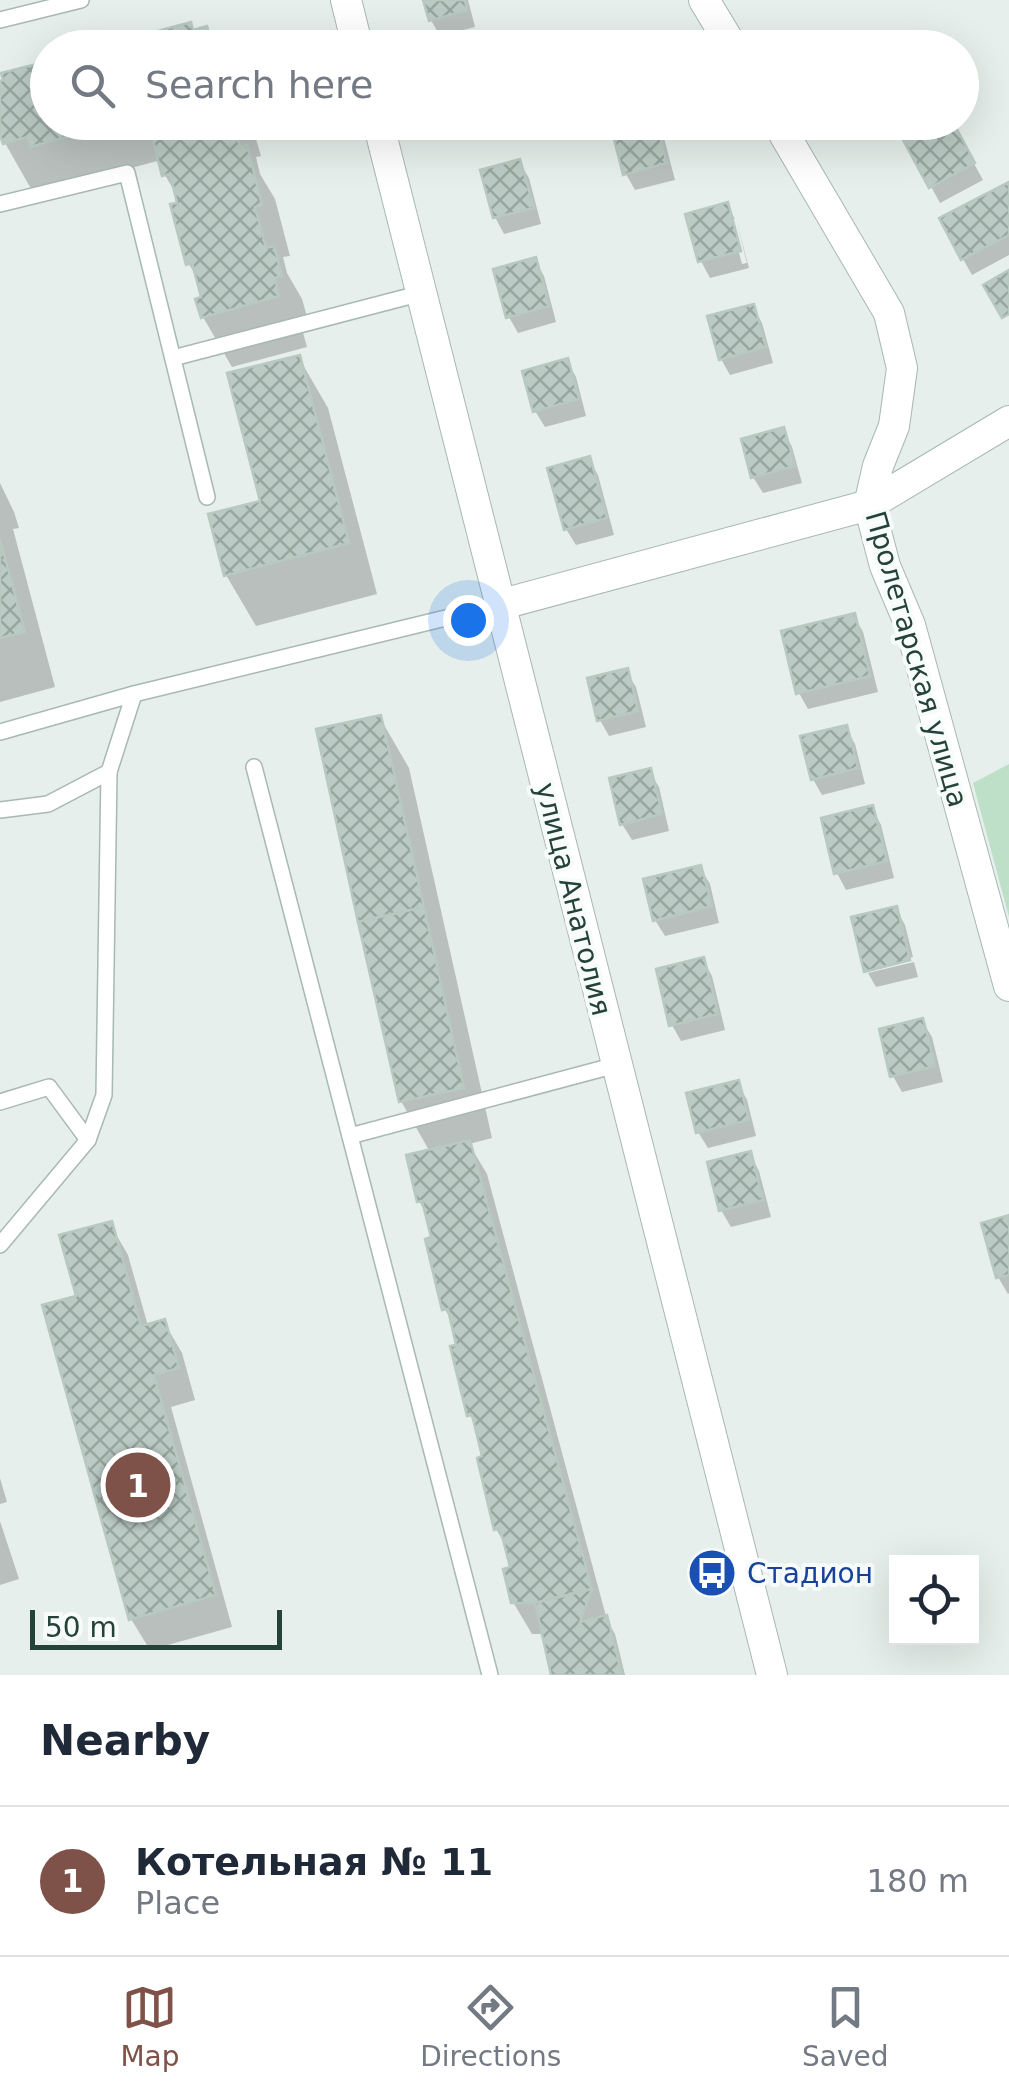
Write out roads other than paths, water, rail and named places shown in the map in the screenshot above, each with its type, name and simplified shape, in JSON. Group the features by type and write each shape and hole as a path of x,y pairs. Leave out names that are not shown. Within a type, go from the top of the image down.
{"street":[{"path":"346,0 354,30"},
{"path":"704,0 722,30"},
{"name":"улица Анатолия","path":"383,140 772,1675"},
{"name":"Пролетарская улица","path":"788,140 889,313 902,368 894,426 878,466 869,504 885,566 910,625 1009,986"},
{"path":"499,606 869,504 1009,421"}],"lane":[{"path":"0,20 82,0"},
{"path":"0,204 128,173 207,497"},
{"path":"173,358 422,293"},
{"path":"0,732 134,694 499,606"},
{"path":"0,1245 88,1140 104,1094 108,772 134,694"},
{"path":"254,766 490,1675"},
{"path":"0,810 48,804 108,772"},
{"path":"350,1136 616,1065"},
{"path":"0,1102 49,1087 88,1140"}],"place":[{"name":"Котельная № 11","path":"138,1485"},
{"name":"Стадион","path":"712,1573"}]}
